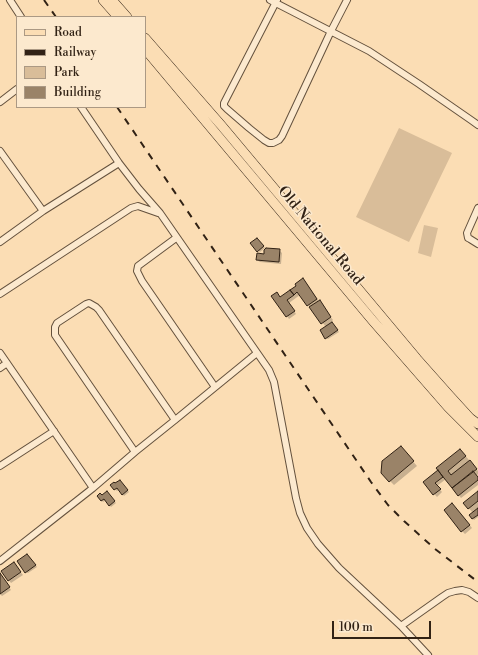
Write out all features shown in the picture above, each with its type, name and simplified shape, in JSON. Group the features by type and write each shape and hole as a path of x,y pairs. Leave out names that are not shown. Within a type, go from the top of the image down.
{"main road":[{"path":"103,0 117,16"},
{"path":"112,0 126,16"},
{"name":"Old National Road","path":"146,39 221,125 417,359 449,396 470,418 478,424"},
{"name":"Old National Road","path":"146,50 368,315 448,407 478,437"}],"street":[{"path":"10,0 20,16"},
{"path":"347,0 331,31 282,136 279,140 269,143 225,108 224,103 274,1 331,31 375,55 478,125"},
{"path":"0,102 16,90"},
{"path":"82,108 118,163 160,213 269,370 274,382 296,498 300,513 307,528 318,544 339,568 401,626 428,655"},
{"path":"0,151 43,211"},
{"path":"0,242 43,211 118,163"},
{"path":"0,294 131,208 138,206 160,213"},
{"path":"478,208 466,233 470,240 478,244"},
{"path":"176,238 138,266 137,271 142,281 215,387"},
{"path":"135,452 55,336 54,327 57,323 86,304 90,303 96,307 175,420"},
{"path":"0,561 93,488 257,352"},
{"path":"0,353 93,488"},
{"path":"0,368 7,363"},
{"path":"0,466 54,431"},
{"path":"401,626 448,593 462,590 469,592 478,598"}],"green space":[{"path":"399,128 452,153 409,242 356,217"},
{"path":"424,225 438,228 431,257 418,253"}],"building":[{"path":"257,238 264,246 257,252 250,243"},
{"path":"266,248 280,249 279,262 256,260 257,253 264,254 264,250"},
{"path":"303,278 317,299 307,306 297,292 294,295 290,290"},
{"path":"290,290 294,295 287,300 295,311 286,317 271,296 277,292 280,297"},
{"path":"320,300 331,317 321,324 309,307"},
{"path":"332,322 338,330 325,339 320,330"},
{"path":"401,446 414,461 389,482 381,473 382,461"},
{"path":"460,449 466,456 448,471 451,475 470,460 477,469 452,488 436,468"},
{"path":"438,470 443,477 435,483 441,489 433,495 423,482"},
{"path":"473,471 478,477 478,480 458,496 452,488"},
{"path":"120,480 128,490 122,495 117,488 114,490 110,485"},
{"path":"107,491 115,501 109,506 104,499 101,501 97,496 100,493 102,495"},
{"path":"478,491 478,501 468,509 463,503"},
{"path":"452,503 470,525 461,532 444,510"},
{"path":"478,508 478,515 472,519 469,515"},
{"path":"27,554 36,565 25,573 17,561"},
{"path":"14,562 21,572 8,581 1,571"},
{"path":"0,573 10,587 0,594"}],"railway":[{"path":"44,0 55,16"},
{"path":"118,108 388,505 435,549 478,582"}]}
